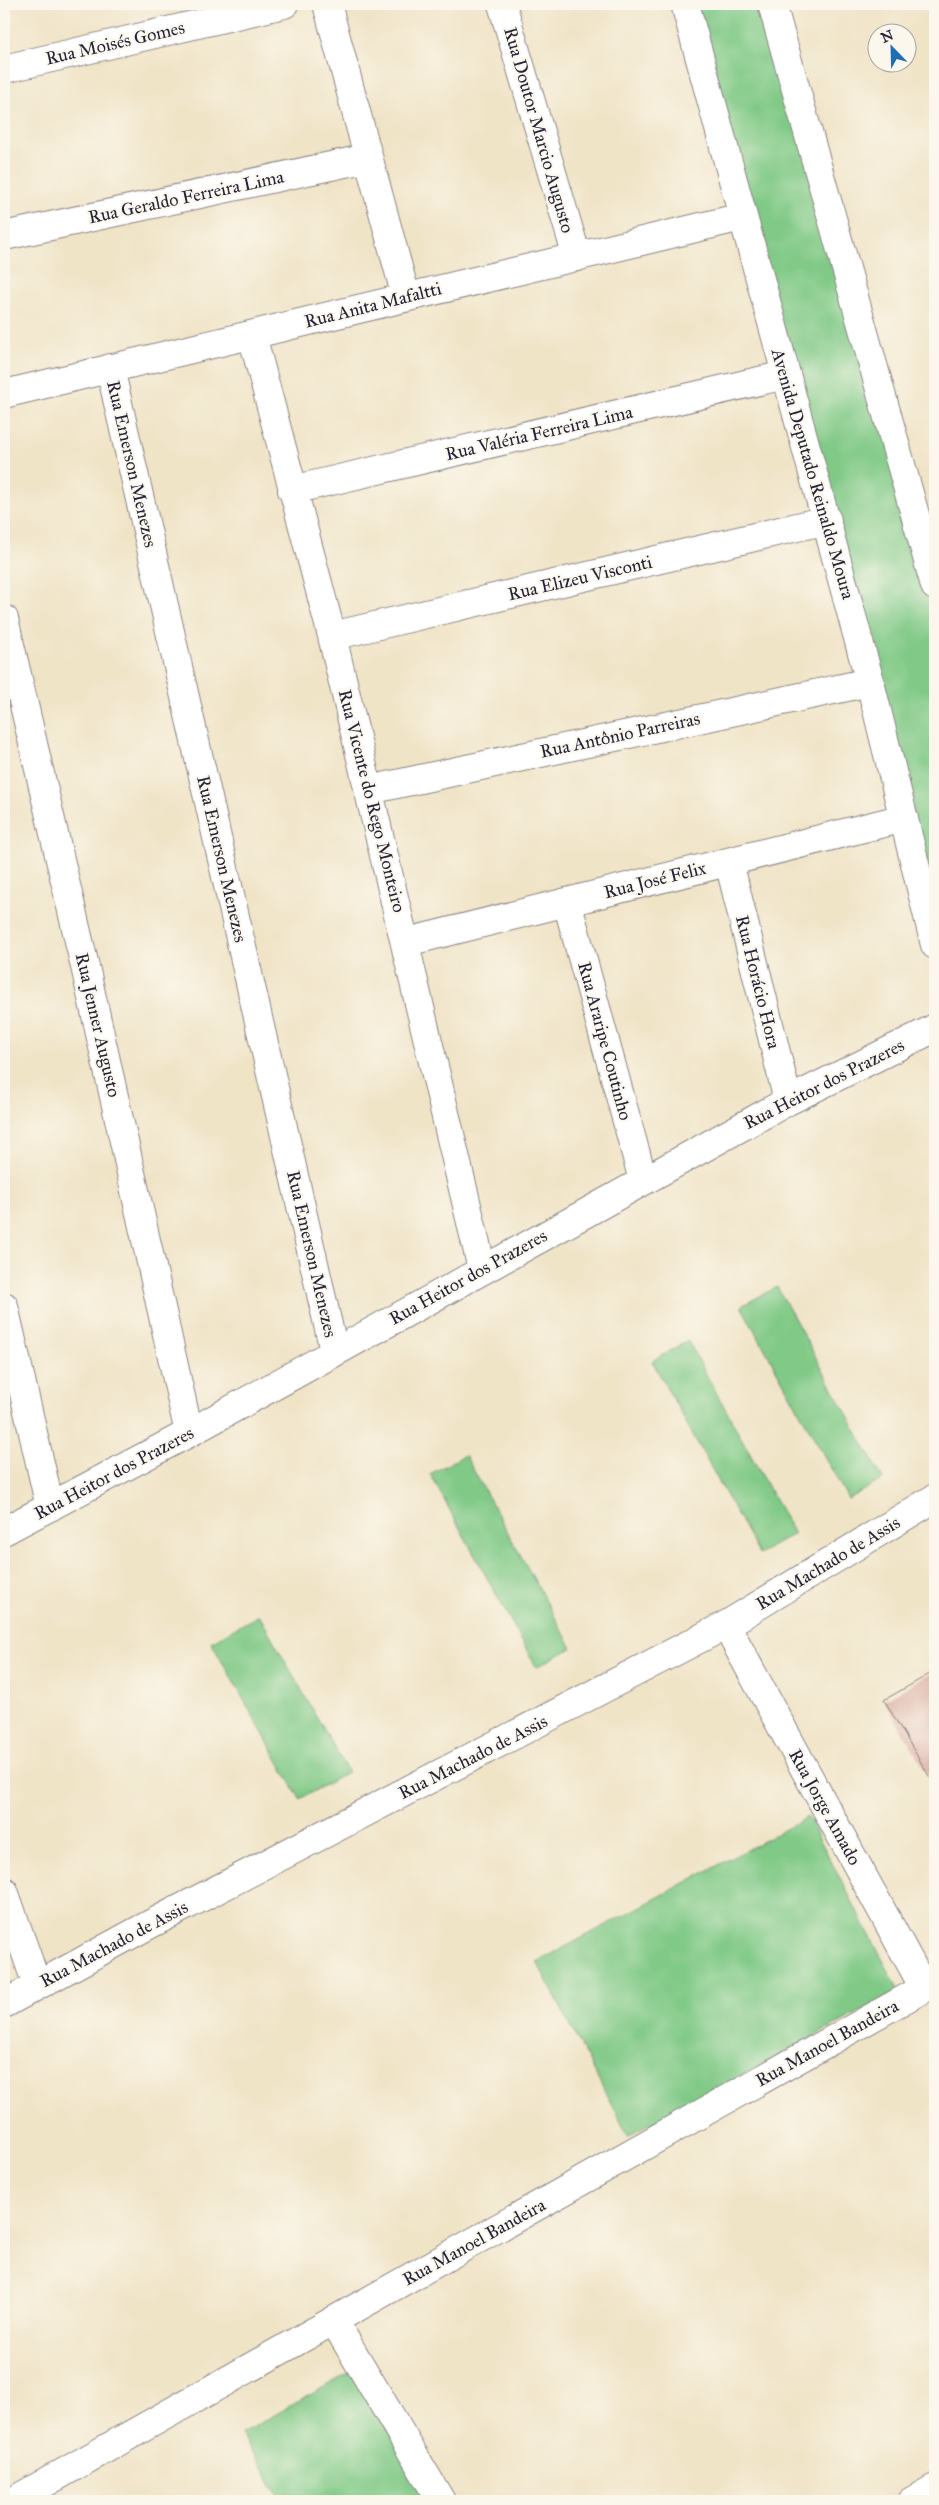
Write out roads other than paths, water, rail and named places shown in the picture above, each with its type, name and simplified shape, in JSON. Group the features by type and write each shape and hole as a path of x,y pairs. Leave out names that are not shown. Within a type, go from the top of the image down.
{"street":[{"name":"Rua Moisés Gomes","path":"4,69 284,4"},
{"path":"327,4 406,297"},
{"name":"Rua Doutor Marcio Augusto","path":"502,4 577,256"},
{"name":"Avenida Deputado Reinaldo Moura","path":"685,4 785,375 827,520 870,682 935,945"},
{"path":"772,4 935,586"},
{"name":"Rua Geraldo Ferreira Lima","path":"4,236 368,158"},
{"name":"Rua Anita Mafaltti","path":"4,394 742,217"},
{"name":"Rua Vicente do Rego Monteiro","path":"252,335 332,636 370,790 482,1269"},
{"name":"Rua Emerson Menezes","path":"110,368 334,1350"},
{"name":"Rua Valéria Ferreira Lima","path":"292,490 785,375"},
{"name":"Rua Elizeu Visconti","path":"332,636 827,520"},
{"name":"Rua Jenner Augusto","path":"4,619 86,971 189,1433"},
{"name":"Rua Antônio Parreiras","path":"370,790 870,682"},
{"name":"Rua José Felix","path":"407,942 904,818"},
{"name":"Rua Horácio Hora","path":"729,862 788,1101"},
{"name":"Rua Araripe Coutinho","path":"568,902 642,1180"},
{"name":"Rua Heitor dos Prazeres","path":"4,1531 189,1433 334,1350 788,1101 935,1028"},
{"path":"4,1306 50,1507"},
{"name":"Rua Machado de Assis","path":"4,2004 160,1918 726,1625 935,1498"},
{"name":"Rua Jorge Amado","path":"726,1625 929,1985"},
{"path":"4,1891 37,1986"},
{"name":"Rua Manoel Bandeira","path":"13,2501 334,2322 929,1985"},
{"path":"334,2322 441,2501"},
{"path":"912,2501 935,2488"}]}
